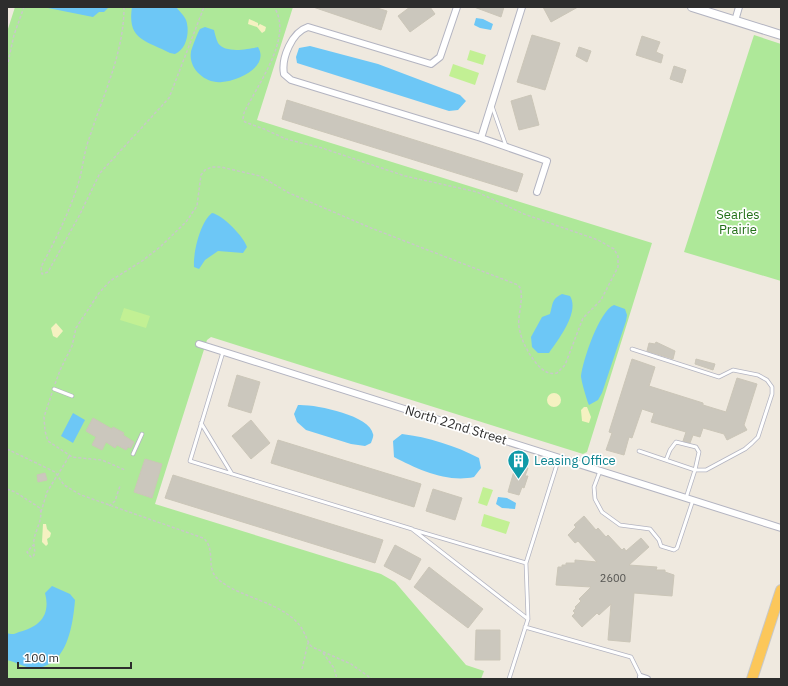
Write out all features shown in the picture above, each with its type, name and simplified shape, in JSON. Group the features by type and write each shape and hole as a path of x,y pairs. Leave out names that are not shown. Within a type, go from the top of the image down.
{"highway":[{"path":"752,679 781,590"}],"street":[{"path":"457,7 440,57 431,64 308,27 303,29 291,43 282,66 284,74 291,80 481,138 547,161 537,192"},
{"path":"481,138 522,7"},
{"path":"692,7 781,34"},
{"path":"735,20 739,7"},
{"name":"North 22nd Street","path":"199,344 781,528"}],"lane":[{"path":"492,104 507,147"},
{"path":"632,349 719,376 733,370 758,375 767,380 772,387 772,394 758,437 745,449 706,470 694,470 639,451"},
{"path":"223,352 190,461 526,563"},
{"path":"54,389 72,396"},
{"path":"201,423 232,474"},
{"path":"133,454 142,434"},
{"path":"666,460 670,450 676,442 696,447 699,452 686,498"},
{"path":"509,679 528,619 526,563 559,458"},
{"path":"600,470 594,487 594,493 595,499 602,512 620,525 650,529 659,540 661,546 674,550 677,548 693,500"},
{"path":"412,529 528,619"},
{"path":"525,627 631,658 644,678"}],"path":[{"path":"7,67 14,35 24,7"},
{"path":"124,7 124,28 119,53 88,141 72,202 62,226 41,267 40,271 43,274 48,272 102,171 168,100 204,7"},
{"path":"125,470 102,460 70,455 49,442 46,438 44,417 60,370 72,346 76,328 102,289 110,281 155,251 186,222 197,206 201,176 207,169 215,167 260,176 289,193 359,223 518,285 522,293 518,325 522,339 530,355 543,370 550,374 559,372 566,365 583,318 601,300 618,267 618,258 615,250 598,240 544,222 477,192 405,176 322,148 282,138 245,122 243,119 244,113 280,37 279,19 274,7"},
{"path":"7,449 53,471 64,485 71,490 118,510 203,538 210,546 212,568 217,577 232,587 273,605 286,613 301,627 308,643 322,652 351,664 372,679"},
{"path":"33,545 35,554 33,557 30,557 28,552 33,545 43,502 57,475 70,455"},
{"path":"109,506 115,501 120,486"},
{"path":"7,489 37,506 41,513"},
{"path":"115,501 118,510"},
{"path":"37,506 43,502"},
{"path":"302,669 308,643"},
{"path":"322,652 332,664 337,679"}],"green space":[{"path":"15,7 293,7 257,120 652,243 587,452 583,454 211,337 207,340 155,504 381,574 395,582 466,665 484,671 481,679 7,679 7,32"},
{"name":"Searles Prairie","path":"754,35 781,44 781,281 684,252"},
{"path":"470,50 486,55 483,65 467,60"},
{"path":"453,64 479,73 475,85 449,76"},
{"path":"124,308 150,316 146,328 120,320"},
{"path":"483,487 493,490 487,506 478,503"},
{"path":"484,514 510,522 506,534 481,526"}],"sand":[{"path":"249,19 258,23 258,26 260,24 266,27 265,31 262,33 257,27 248,24"},
{"path":"56,323 63,331 57,338 53,336 51,328"},
{"path":"554,393 559,395 561,400 559,405 554,407 549,405 547,400 549,395"},
{"path":"584,407 587,407 591,417 589,423 582,421 581,410"},
{"path":"43,524 46,524 47,529 51,533 50,537 47,539 48,544 46,546 42,542"}],"water":[{"path":"43,7 109,7 104,12 99,12 93,17"},
{"path":"132,7 176,7 184,16 188,29 185,44 179,52 175,54 170,53 140,38 135,33 132,26"},
{"path":"476,18 483,19 493,24 491,30 474,25"},
{"path":"205,27 214,30 218,43 226,49 237,50 258,47 261,54 260,61 256,67 243,76 228,81 216,82 204,78 192,64 191,51 200,29"},
{"path":"310,46 378,64 460,95 466,101 458,110 449,111 297,63 296,57 299,48"},
{"path":"212,213 227,222 242,238 247,247 243,253 218,251 205,260 199,269 194,267 196,246 204,223"},
{"path":"562,294 570,296 572,303 572,310 567,326 549,353 538,353 532,347 531,337 542,317 550,314 554,300"},
{"path":"614,305 625,309 627,315 626,321 602,393 598,400 589,405 581,378 582,369 588,348 597,326 608,309"},
{"path":"298,405 316,406 340,412 362,421 370,427 373,434 371,443 365,446 351,444 306,430 297,422 294,414"},
{"path":"73,413 85,420 73,443 61,436"},
{"path":"402,434 432,440 461,450 479,458 481,468 474,477 453,478 432,474 412,466 394,457 393,441"},
{"path":"498,497 507,498 516,503 515,509 502,508 496,504"},
{"path":"52,586 70,594 75,600 70,633 61,653 54,661 45,666 34,668 7,660 7,633 13,634 38,624 45,614 45,593"}],"building":[{"path":"313,7 374,7 387,11 381,30"},
{"path":"410,7 430,7 435,14 410,32 398,16"},
{"path":"474,7 504,7 501,17"},
{"path":"543,7 578,7 551,22"},
{"path":"532,35 560,43 545,90 517,82"},
{"path":"642,36 660,42 656,52 663,55 661,63 636,55"},
{"path":"579,47 591,51 587,62 576,56"},
{"path":"674,66 686,70 682,83 670,79"},
{"path":"531,95 539,125 519,130 511,101"},
{"path":"287,100 523,174 517,192 282,119"},
{"path":"656,342 675,351 673,359 647,351 649,343 655,344"},
{"path":"632,359 655,367 649,386 726,412 737,378 757,384 744,425 747,430 727,440 724,434 703,428 700,437 693,435 690,443 683,441 686,432 651,422 654,413 642,409 632,438 629,437 624,455 606,450 612,433 609,432"},
{"path":"696,359 715,364 713,370 695,364"},
{"path":"237,375 260,382 251,413 228,406"},
{"path":"93,418 112,429 113,427 124,433 123,435 134,442 131,448 128,447 126,450 117,445 115,448 106,442 102,450 92,445 96,437 86,431"},
{"path":"251,420 270,443 251,459 232,436"},
{"path":"278,440 421,484 414,507 271,463"},
{"path":"145,459 162,464 152,498 134,492"},
{"name":"Leasing Office","path":"516,464 528,468 525,476 528,476 524,488 522,487 519,495 508,492"},
{"path":"45,473 47,480 38,482 37,475"},
{"path":"173,475 383,540 375,563 165,498"},
{"path":"433,489 462,498 455,520 426,511"},
{"path":"584,516 596,530 598,528 606,537 608,535 622,550 624,548 626,551 641,538 649,547 629,565 657,567 656,570 665,570 665,572 674,575 672,596 634,593 630,642 608,640 611,604 599,615 597,613 582,627 572,616 575,613 573,611 576,608 575,607 581,601 579,599 591,587 556,585 558,567 566,565 566,563 575,563 575,560 597,562 578,541 575,543 568,535 576,527 574,525"},
{"path":"395,545 421,559 410,580 384,566"},
{"path":"429,567 483,609 468,628 414,587"},
{"path":"476,630 500,630 500,660 475,660"}],"place":[{"name":"Leasing Office","path":"519,480"}]}
